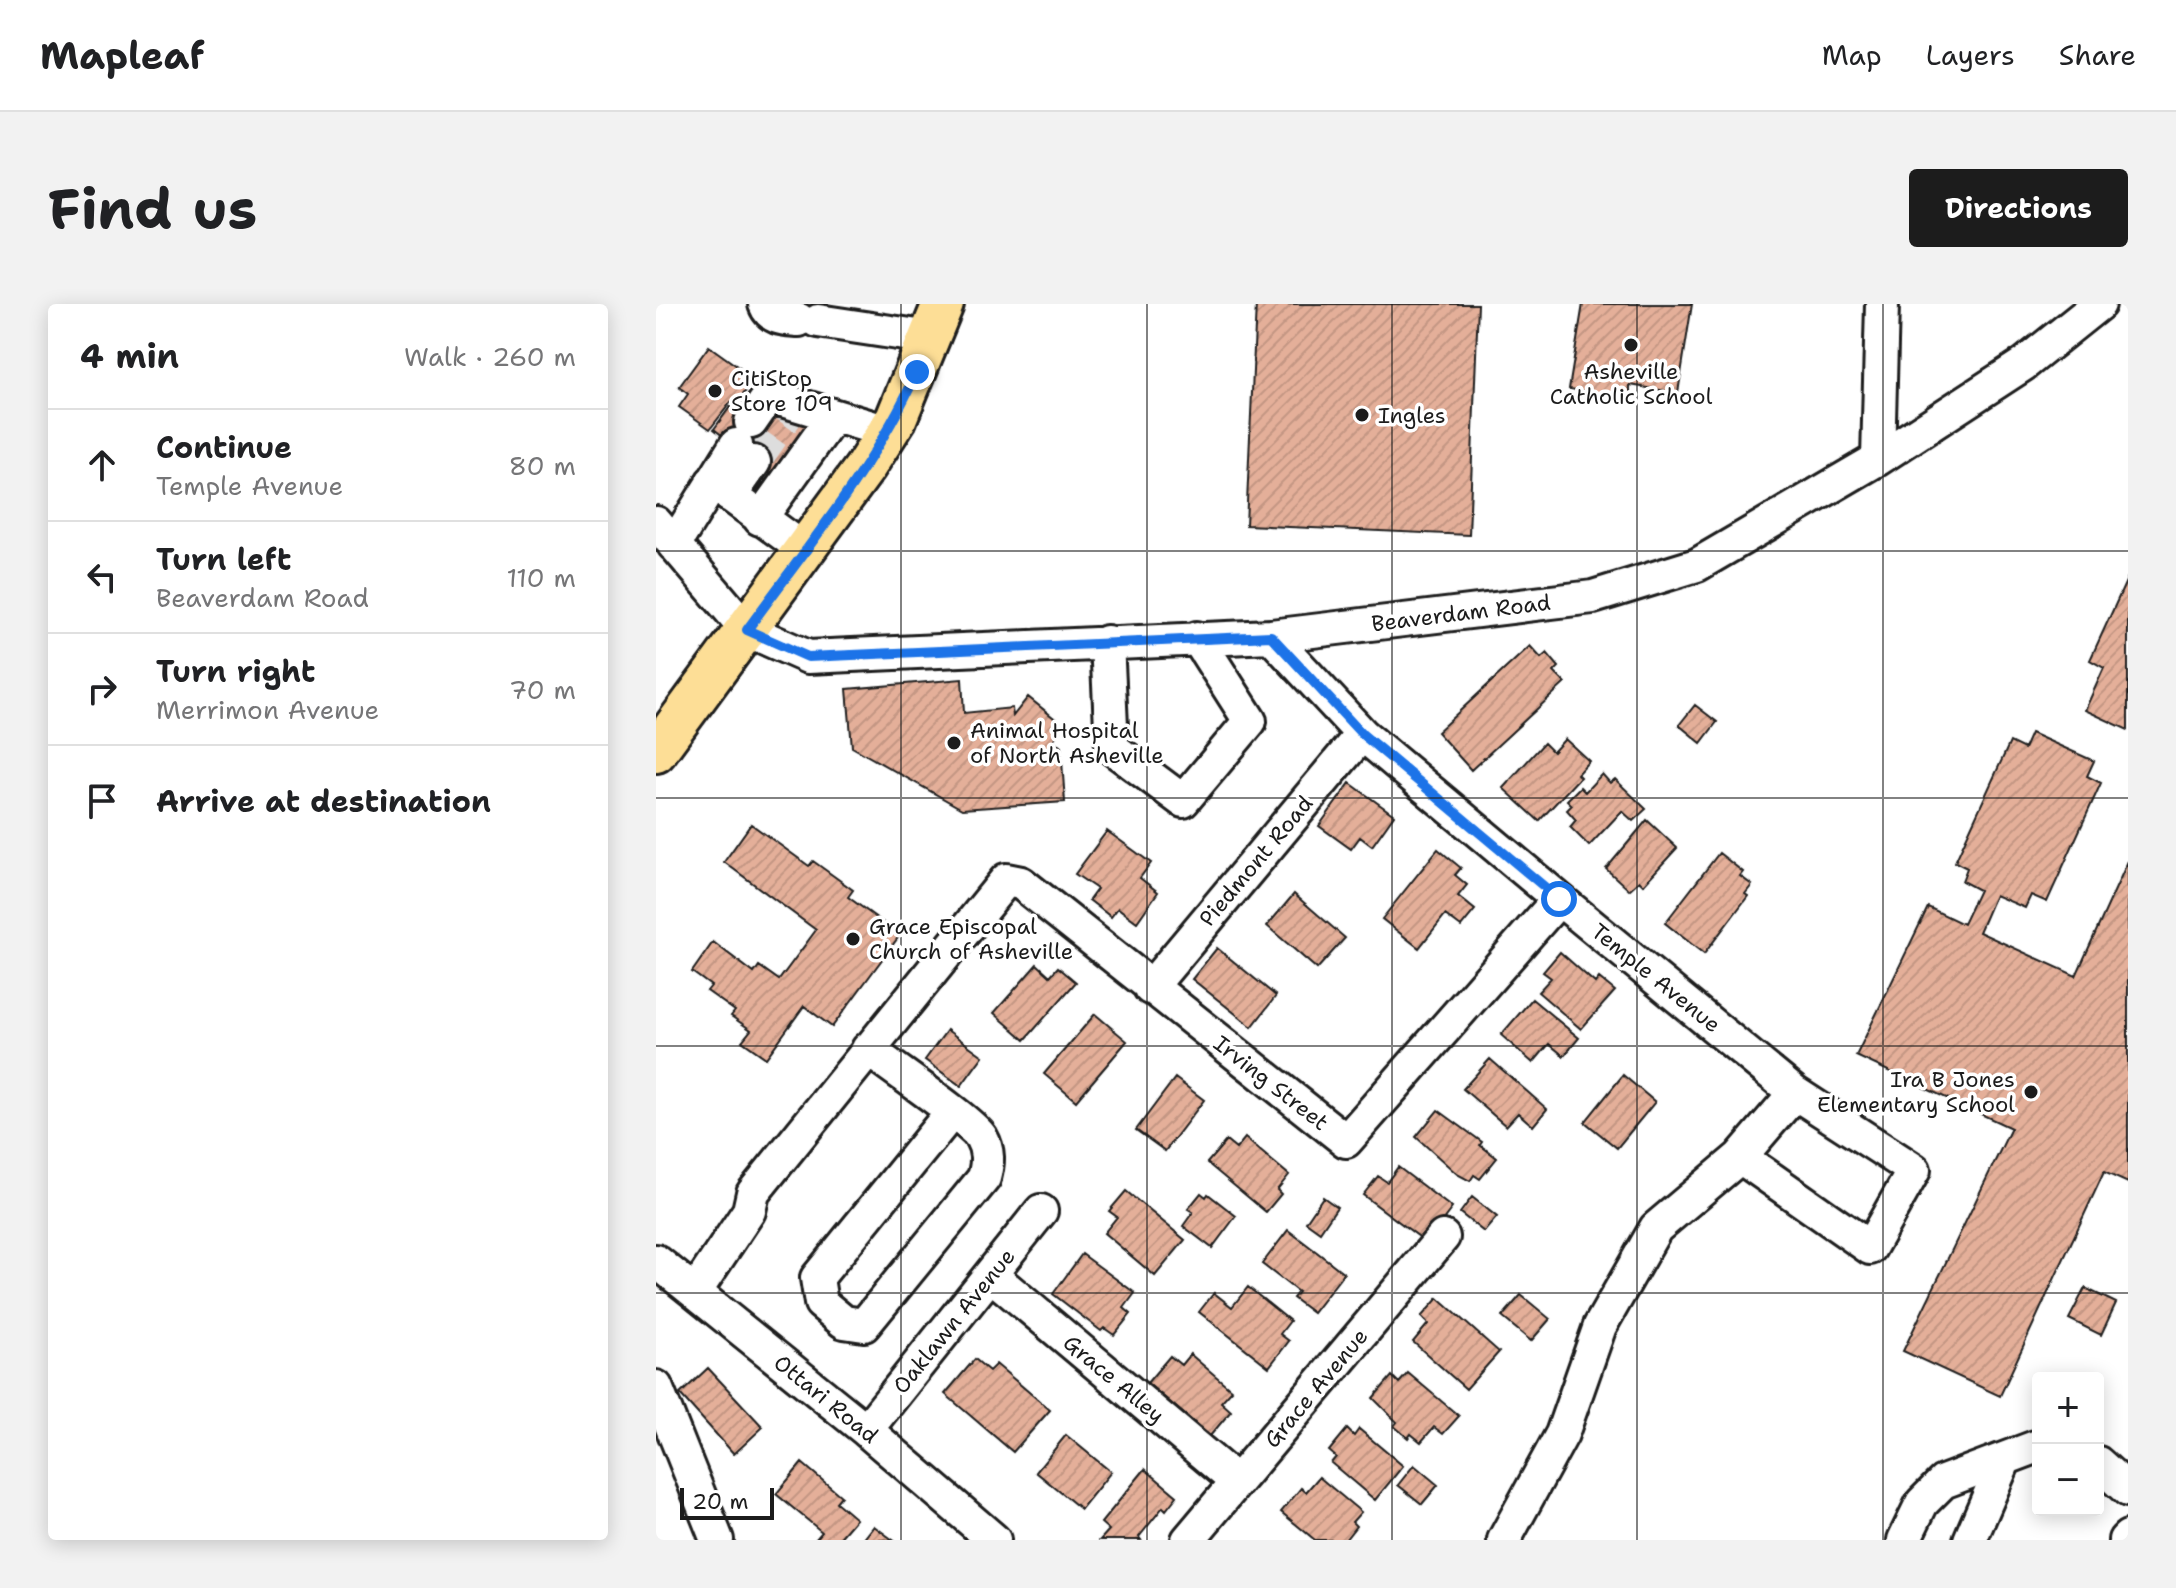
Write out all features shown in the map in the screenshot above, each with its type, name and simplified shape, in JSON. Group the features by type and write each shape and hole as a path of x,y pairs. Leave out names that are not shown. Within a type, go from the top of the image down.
{"main road":[{"path":"656,752 888,432 937,321"}],"street":[{"path":"765,304 768,311 779,318 937,321"},
{"path":"1878,459 1882,304"},
{"name":"Beaverdam Road","path":"747,630 808,657 1271,636 1593,597 1697,565 1878,459 2024,364 2099,304"},
{"path":"747,630 665,534 721,489 769,396 792,407 888,432"},
{"path":"760,519 833,417"},
{"path":"721,489 805,550"},
{"name":"Temple Avenue","path":"1271,636 1362,734 1559,899 1795,1093 1914,1170 1870,1248 1740,1157"},
{"path":"1107,642 1112,748 1183,801 1250,721 1197,638"},
{"name":"Piedmont Road","path":"1150,988 1362,734"},
{"name":"Irving Street","path":"868,1049 1006,880 1021,883 1346,1141 1559,899"},
{"path":"695,1292 749,1211 753,1193 868,1049 980,1135 989,1159 984,1178 864,1325 844,1322 821,1303 817,1278 951,1113"},
{"path":"1504,1540 1562,1434 1600,1326 1656,1228 1740,1157 1795,1093"},
{"name":"Oaklawn Avenue","path":"866,1430 1041,1211"},
{"name":"Grace Avenue","path":"1188,1540 1443,1237"},
{"name":"Ottari Road","path":"656,1261 866,1430 994,1540"},
{"name":"Grace Alley","path":"991,1275 1237,1482"},
{"path":"656,1387 717,1540"},
{"path":"1904,1540 1922,1503 1943,1482 2032,1449"},
{"path":"1970,1540 2004,1461"},
{"path":"2104,1468 2128,1490"}],"building":[{"name":"Ingles","path":"1256,304 1478,304 1469,535 1246,525"},
{"name":"Asheville Catholic School","path":"1583,304 1692,304 1678,393 1630,385 1630,397 1569,389"},
{"name":"CitiStop Store 109","path":"709,346 755,379 735,405 731,402 710,429 679,407 688,394 679,387"},
{"path":"782,405 809,425 773,476 714,429 730,407 763,432"},
{"path":"2128,577 2128,730 2085,710 2104,668 2090,660"},
{"path":"1530,646 1541,658 1547,653 1559,667 1554,672 1565,683 1471,770 1437,732"},
{"name":"Animal Hospital of North Asheville","path":"962,679 964,713 1012,708 1013,716 1028,697 1064,726 1053,740 1061,747 1065,802 962,809 852,747 847,689"},
{"path":"1695,705 1717,722 1701,743 1679,725"},
{"name":"Ira B Jones Elementary School","path":"2031,733 2094,761 2087,776 2101,783 2047,902 2031,895 2025,908 1995,895 1979,932 2076,976 2128,861 2128,1183 2104,1172 2000,1396 1903,1351 2011,1128 1856,1056 1928,907 1963,924 1979,890 1962,881 1967,868 1955,862 2010,742 2024,749"},
{"path":"1565,739 1589,761 1577,774 1580,777 1539,821 1503,788 1544,743 1553,752"},
{"path":"1602,774 1610,783 1615,779 1646,809 1633,821 1622,811 1589,846 1570,827 1576,820 1567,810 1572,805 1567,800 1580,787 1585,792"},
{"path":"1350,783 1394,815 1372,846 1360,837 1351,849 1319,826"},
{"path":"1647,820 1677,848 1643,885 1639,881 1629,890 1606,869"},
{"name":"Grace Episcopal Church of Asheville","path":"751,824 809,866 813,861 853,890 848,897 900,935 832,1027 804,1006 766,1058 742,1041 751,1030 731,1016 735,1011 707,991 711,986 692,972 713,942 754,973 759,966 779,980 816,930 724,862"},
{"path":"1107,831 1151,863 1140,878 1158,892 1137,922 1118,908 1111,917 1089,900 1097,889 1075,874"},
{"path":"1438,849 1461,868 1455,875 1467,885 1458,896 1475,910 1461,927 1445,915 1419,948 1382,919"},
{"path":"1719,853 1743,872 1740,876 1752,885 1745,894 1748,896 1704,954 1665,923"},
{"path":"1294,894 1345,938 1317,969 1267,926"},
{"path":"1217,948 1276,996 1252,1027 1192,979"},
{"path":"1560,952 1595,983 1599,978 1615,991 1581,1029 1538,992 1551,978 1543,972"},
{"path":"1037,964 1050,976 1058,967 1076,982 1025,1040 994,1013"},
{"path":"1532,999 1579,1038 1564,1056 1549,1044 1533,1063 1501,1035"},
{"path":"1095,1014 1127,1041 1076,1101 1044,1074"},
{"path":"947,1030 983,1056 961,1086 925,1060"},
{"path":"1490,1059 1547,1109 1533,1126 1518,1113 1506,1126 1463,1089"},
{"path":"1623,1075 1655,1102 1617,1148 1585,1122"},
{"path":"1175,1078 1204,1100 1165,1151 1136,1130"},
{"path":"1438,1110 1482,1142 1480,1145 1497,1158 1480,1179 1474,1175 1470,1181 1457,1174 1416,1137"},
{"path":"1245,1138 1289,1175 1277,1190 1281,1194 1266,1212 1207,1163 1226,1141 1236,1149"},
{"path":"1398,1167 1452,1208 1426,1242 1363,1195 1378,1176 1387,1182"},
{"path":"1126,1191 1185,1240 1155,1276 1104,1233 1117,1217 1109,1211"},
{"path":"1201,1193 1206,1197 1208,1194 1236,1216 1212,1248 1183,1226 1193,1212 1188,1209"},
{"path":"1323,1197 1337,1207 1320,1232 1306,1222"},
{"path":"1472,1197 1497,1217 1484,1232 1460,1213"},
{"path":"1288,1230 1344,1273 1313,1313 1293,1298 1298,1292 1262,1264"},
{"path":"1082,1254 1135,1293 1124,1308 1131,1314 1114,1335 1104,1328 1101,1331 1053,1294"},
{"path":"1248,1287 1290,1321 1280,1334 1289,1341 1269,1367 1199,1312 1214,1293 1232,1307"},
{"path":"2085,1288 2116,1303 2101,1335 2069,1319"},
{"path":"1521,1295 1550,1319 1531,1341 1502,1317"},
{"path":"1438,1298 1499,1352 1466,1389 1413,1342 1428,1324 1421,1317"},
{"path":"1190,1354 1232,1390 1221,1402 1231,1411 1210,1436 1147,1383 1170,1356 1181,1365"},
{"path":"975,1359 989,1371 996,1364 1050,1410 1013,1452 945,1394"},
{"path":"708,1368 763,1427 734,1454 680,1394"},
{"path":"1408,1373 1459,1416 1443,1434 1434,1427 1421,1442 1411,1434 1408,1438 1394,1426 1397,1422 1373,1398 1392,1376 1399,1383"},
{"path":"1347,1429 1354,1436 1359,1429 1403,1466 1375,1500 1331,1463 1336,1457 1329,1451"},
{"path":"1066,1435 1111,1472 1081,1509 1036,1472"},
{"path":"802,1463 841,1496 836,1502 856,1519 838,1540 815,1540 822,1532 776,1494"},
{"path":"1414,1465 1438,1485 1422,1504 1398,1485"},
{"path":"1145,1469 1177,1496 1166,1510 1163,1507 1139,1537 1141,1540 1100,1540 1109,1530 1101,1523"},
{"path":"1319,1477 1361,1512 1352,1522 1356,1526 1345,1540 1315,1540 1281,1512 1301,1488 1306,1492"},
{"path":"874,1526 893,1540 863,1540"}],"tunnel":[{"path":"754,462 790,411"}],"place":[{"name":"Asheville Catholic School","path":"1631,345"},
{"name":"CitiStop Store 109","path":"715,391"},
{"name":"Ingles","path":"1362,415"},
{"name":"Animal Hospital of North Asheville","path":"954,743"},
{"name":"Grace Episcopal Church of Asheville","path":"853,939"},
{"name":"Ira B Jones Elementary School","path":"2031,1092"}],"route":[{"path":"917,372 896,419 866,466 747,630 808,657 1271,636 1362,734 1559,899"}]}
